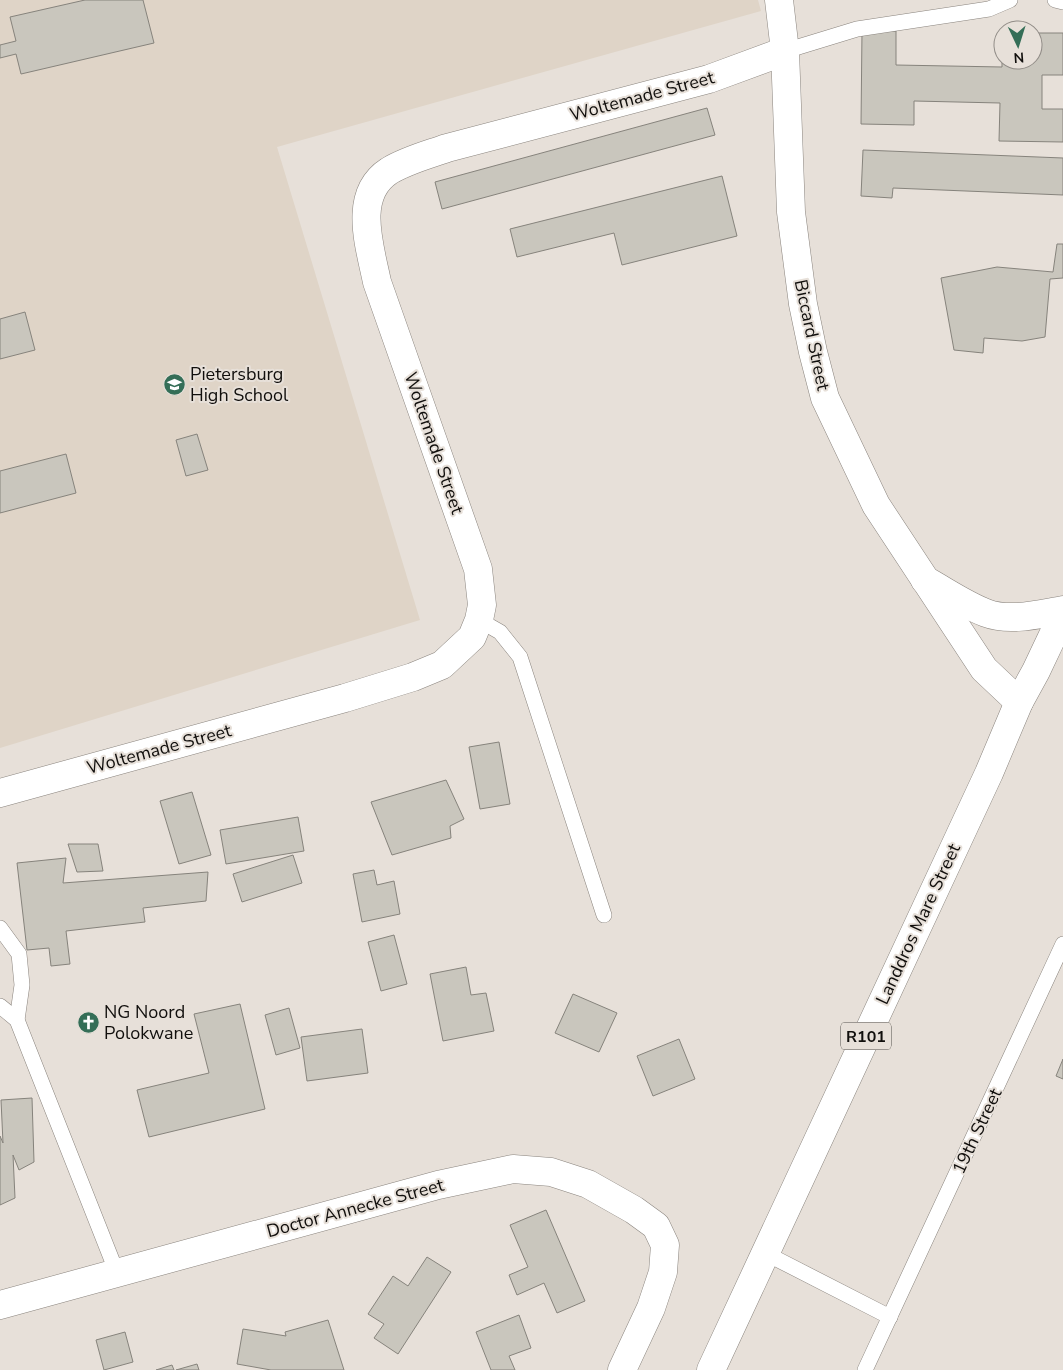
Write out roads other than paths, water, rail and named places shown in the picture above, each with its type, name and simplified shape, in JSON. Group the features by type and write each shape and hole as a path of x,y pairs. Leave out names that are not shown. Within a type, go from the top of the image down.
{"street":[{"name":"Biccard Street","path":"780,0 785,51 791,212 803,304 812,352 825,398 876,505 984,669 1019,702"},
{"name":"Woltemade Street","path":"0,793 345,698 413,677 442,665 472,638 482,605 478,569 377,282 368,237 366,207 375,184 388,171 410,160 447,148 709,79 785,51"},
{"path":"925,580 987,613 1004,616 1023,616 1063,610"},
{"name":"Landdros Mare Street","path":"711,1370 989,772 1019,702 1063,614"},
{"name":"Doctor Annecke Street","path":"0,1305 438,1185 513,1169 551,1172 588,1184 634,1210 656,1226 666,1245 663,1272 651,1308 622,1370"}],"lane":[{"path":"785,51 857,29 989,9 1010,0"},
{"path":"1055,0 1063,2"},
{"path":"479,620 500,632 520,657 604,915"},
{"path":"0,928 19,954 22,985 17,1020"},
{"name":"19th Street","path":"866,1370 1060,960 1063,944"},
{"path":"0,1006 17,1020 117,1273"},
{"path":"764,1253 890,1317"}],"place":[{"name":"Pietersburg High School","path":"174,384"},
{"name":"NG Noord Polokwane","path":"88,1022"}]}
